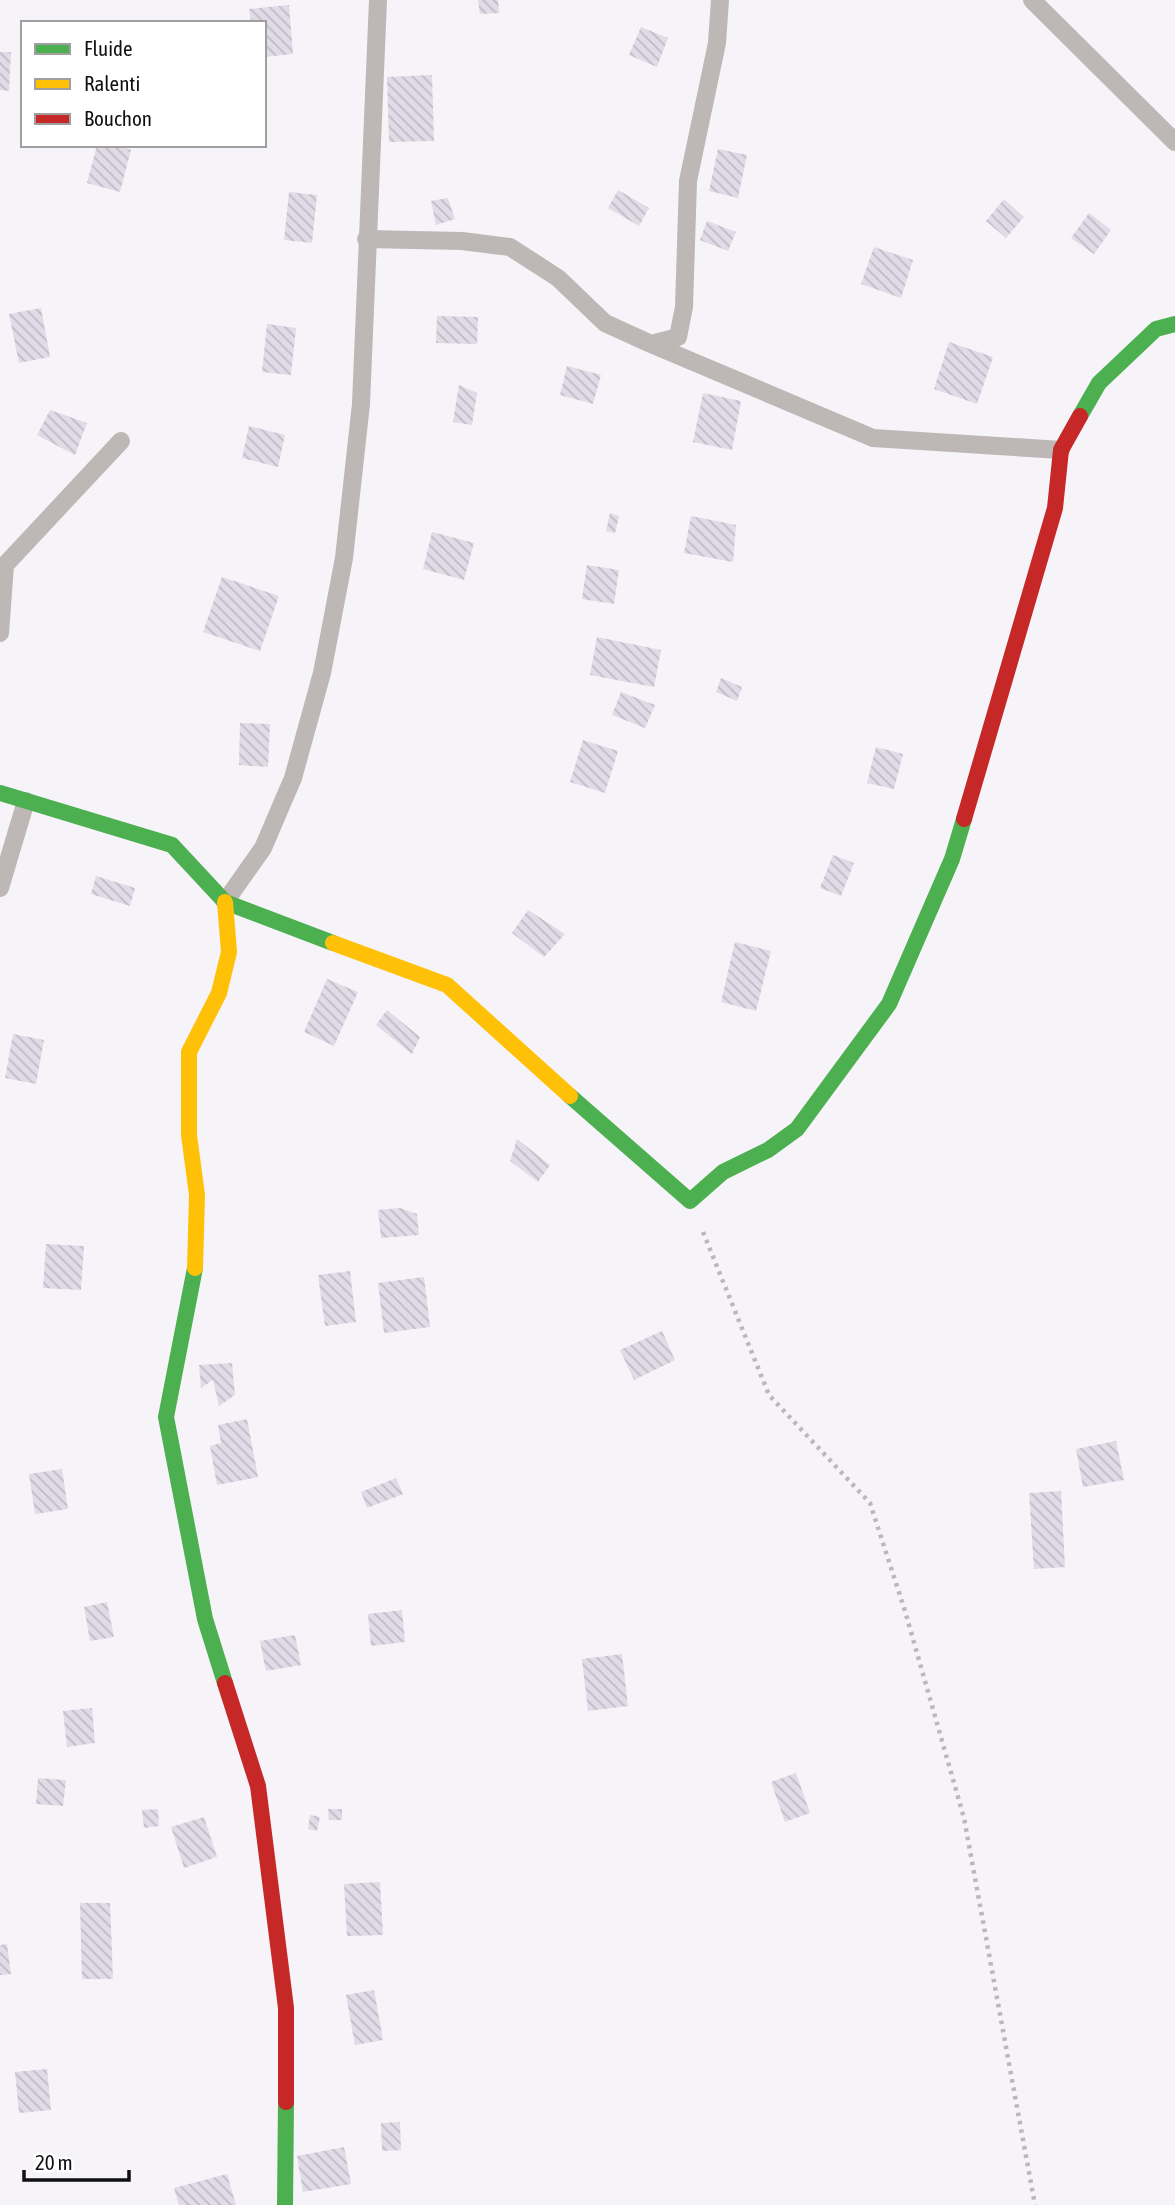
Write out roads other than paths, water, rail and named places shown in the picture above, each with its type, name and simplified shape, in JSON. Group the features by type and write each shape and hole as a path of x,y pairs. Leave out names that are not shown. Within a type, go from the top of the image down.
{"street":[{"path":"0,793 172,845 225,902 447,985 690,1201 723,1172 768,1150 797,1129 889,1004 951,859 1055,508 1061,450 1099,383 1156,329 1175,324"},
{"path":"225,902 229,953 219,993 189,1052 189,1135 197,1195 195,1274 166,1417 205,1619 258,1786 286,2008 285,2205"}],"lane":[{"path":"225,902 263,848 293,778 322,673 344,558 361,404 378,0"},
{"path":"651,344 678,337 684,307 688,181 717,43 720,0"},
{"path":"1032,0 1175,142"},
{"path":"366,239 462,241 510,247 558,278 605,323 873,438 1061,450"},
{"path":"0,633 5,565 121,441"},
{"path":"0,888 26,801"}]}
